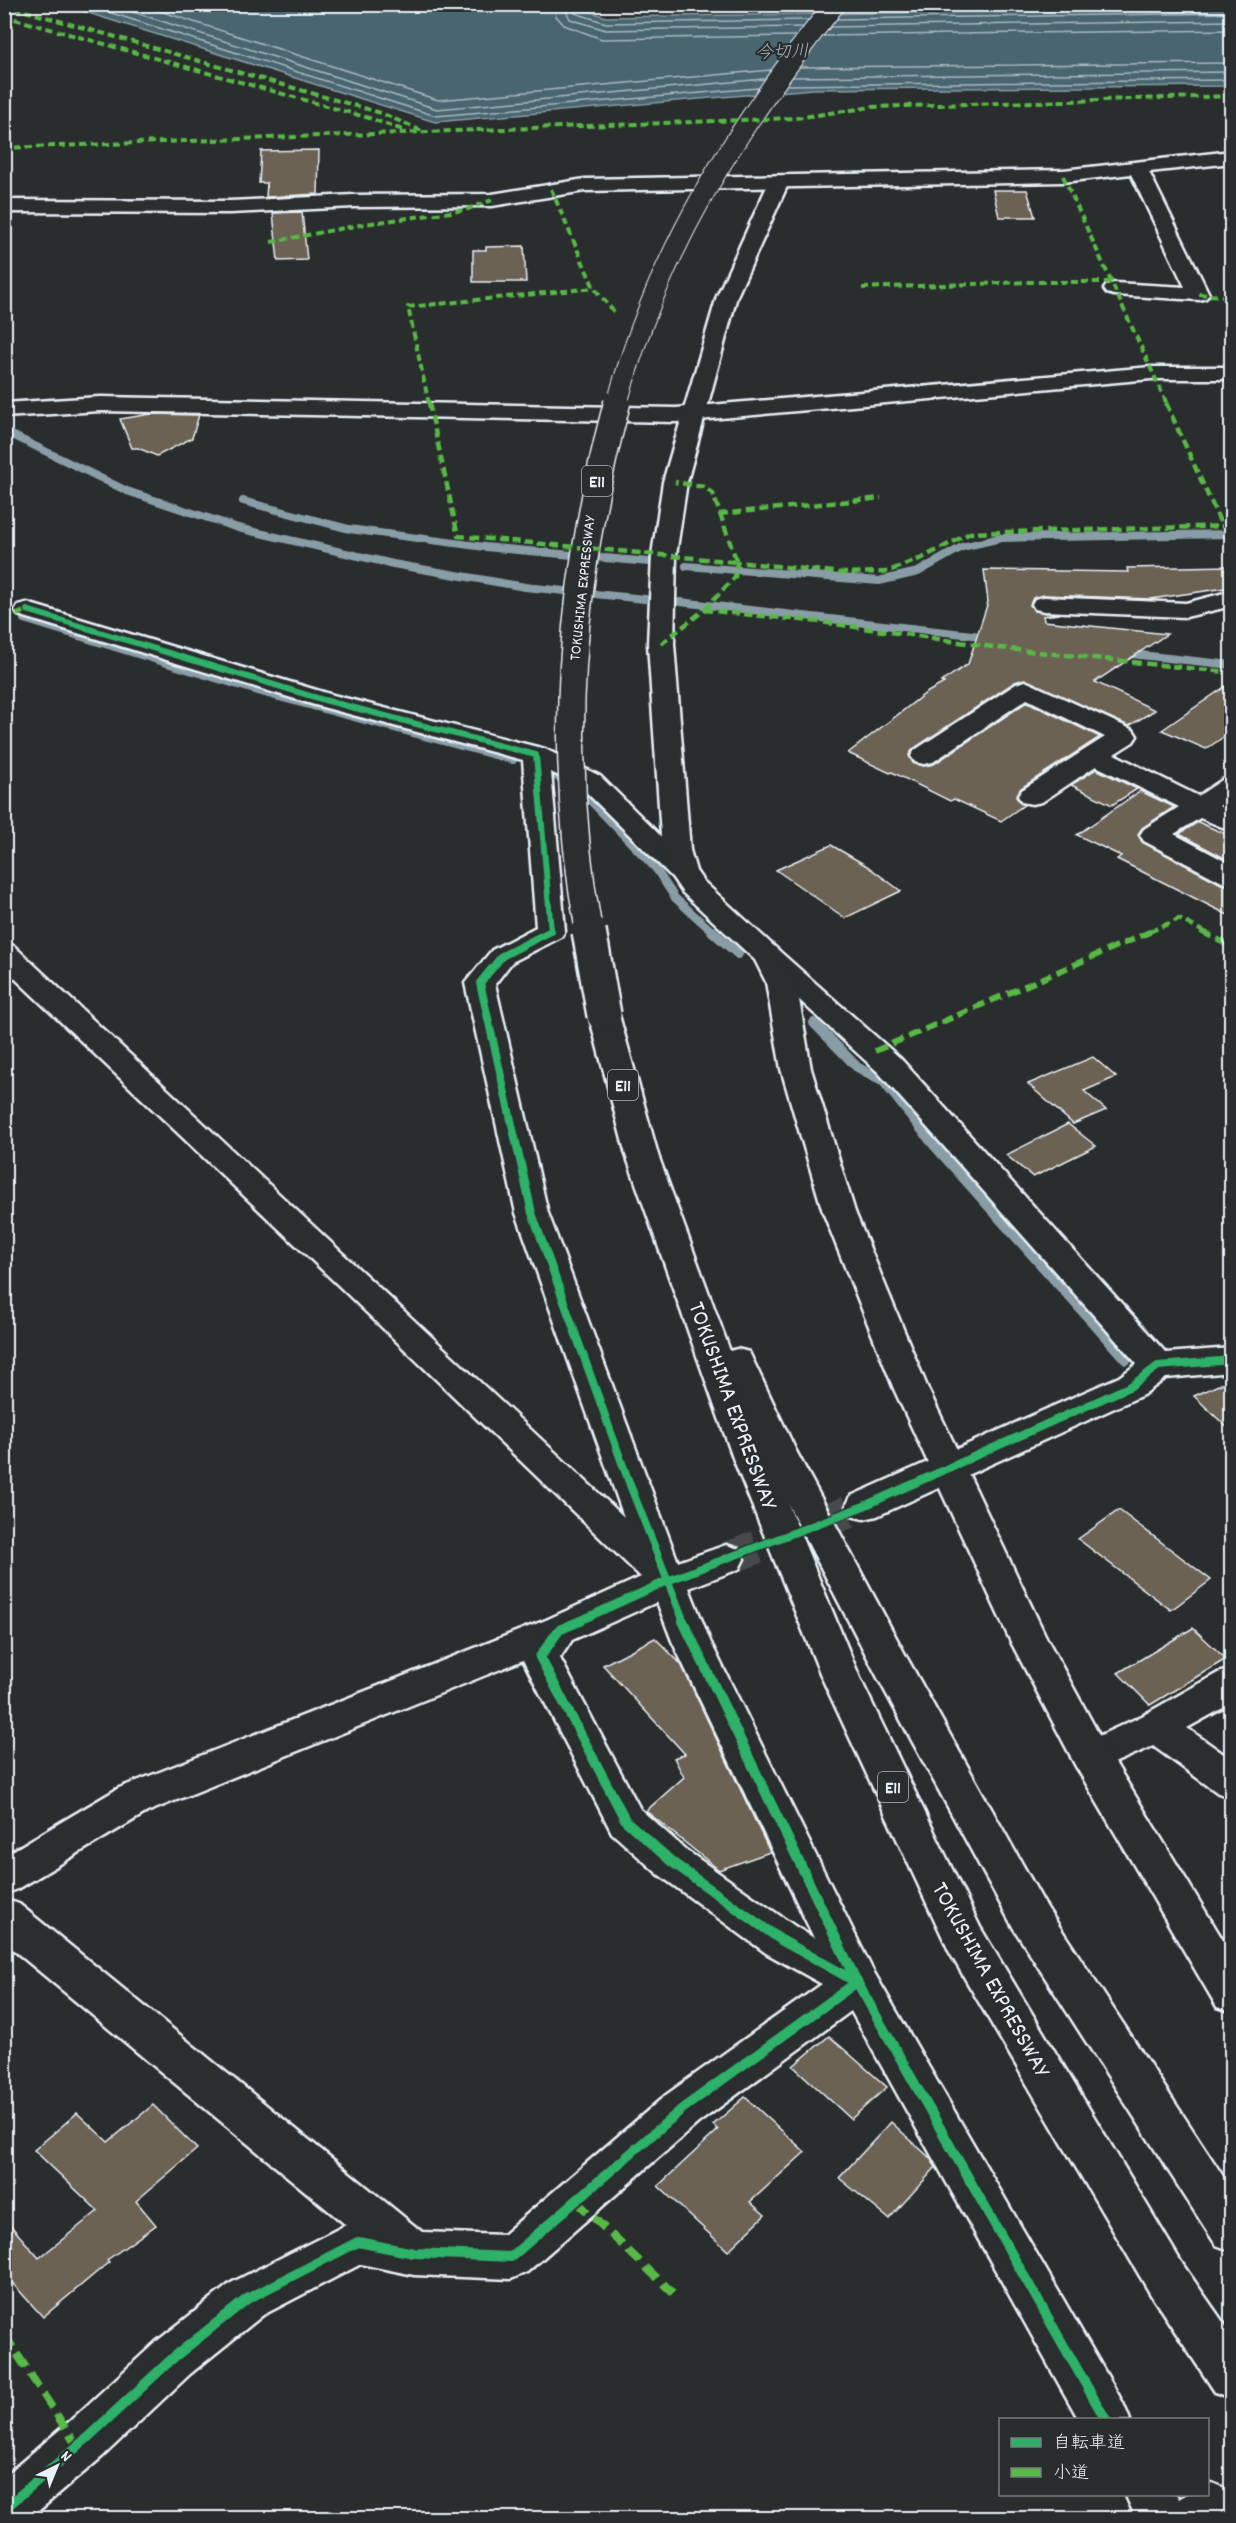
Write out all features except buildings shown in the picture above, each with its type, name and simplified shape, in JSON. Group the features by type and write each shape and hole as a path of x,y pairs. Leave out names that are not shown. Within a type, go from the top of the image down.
{"main road":[{"name":"TOKUSHIMA EXPRESSWAY","path":"836,4 789,61 744,125 698,202 660,279 631,356 607,434 588,516 574,633 569,737 581,885 604,1015 642,1155 751,1458 841,1678 965,1940 1167,2280 1232,2376"},
{"path":"4,206 219,207 354,201 492,200 585,185 1063,176 1232,157"},
{"path":"1114,289 1199,294 1137,167"},
{"path":"682,870 676,850 661,644 664,555 675,482 727,296 779,182"},
{"path":"5,410 100,404 693,414 1121,375 1232,373"},
{"path":"1044,604 1186,610 1232,598"},
{"path":"27,610 324,700 536,755 591,782 682,870 693,887 889,1065 1158,1365"},
{"path":"924,756 1025,689 1124,736 1032,796"},
{"path":"536,755 551,932 502,956 480,983 532,1213 630,1485 691,1641 857,1982 1105,2418"},
{"path":"1095,755 1232,823"},
{"path":"1232,786 1154,835 1232,876"},
{"path":"4,952 348,1275 667,1581"},
{"path":"768,956 781,982 796,1069 838,1212 911,1389 1029,1640 1091,1757 1232,1994"},
{"name":"TOKUSHIMA EXPRESSWAY","path":"642,1155 778,1451 893,1669 1029,1916 1232,2230"},
{"path":"864,1506 1131,1386 1158,1365 1232,1360"},
{"path":"4,1877 133,1800 559,1630 667,1581 726,1558"},
{"path":"559,1630 540,1657 626,1821 672,1862 781,1940 857,1982"},
{"path":"1091,1757 1156,1727 1232,1684"},
{"path":"1156,1727 1232,1782"},
{"path":"4,1917 414,2253"},
{"path":"4,2510 86,2439 173,2358 247,2299 358,2242 414,2253 511,2257 682,2109 857,1982"},
{"path":"1150,2496 1162,2518"}],"water":[{"name":"今切川","path":"569,4 606,17 1231,8 1231,86 813,89 435,122 63,5"}],"waterway":[{"path":"4,431 127,491 238,528 393,564 525,587 645,599"},
{"path":"243,501 349,529 485,547 649,562"},
{"path":"686,566 879,581 918,572 962,547 1001,538 1232,534"},
{"path":"680,602 990,637"},
{"path":"24,619 268,694 513,760"},
{"path":"1122,653 1232,665"},
{"path":"549,772 582,792 656,869 675,898 713,932"},
{"path":"712,931 738,954"},
{"path":"814,1023 857,1067 884,1082 933,1144 1126,1360"}],"tunnel":[{"path":"726,1559 864,1506"}],"marked path":[{"path":"4,5 381,113 422,131"},
{"path":"4,16 369,118 403,130"},
{"path":"4,148 796,118 872,107 1232,96"},
{"path":"1063,176 1222,526"},
{"path":"551,189 594,288 615,313"},
{"path":"271,242 365,224 465,210 492,200"},
{"path":"862,288 1028,282 1111,282"},
{"path":"594,288 408,307 458,536 737,562 713,494 704,487 675,482"},
{"path":"1199,294 1232,297"},
{"path":"719,514 881,498"},
{"path":"704,610 735,577 737,562 843,573 886,572 922,558 970,533 1232,526"},
{"path":"4,620 27,610"},
{"path":"661,644 704,610 821,622 1000,648 1226,672"},
{"path":"875,1051 1179,919 1232,947"},
{"path":"576,2201 673,2293"},
{"path":"4,2334 77,2446"}],"cycle path":[{"path":"27,610 324,700 536,755 551,931 502,956 480,983 532,1213 630,1485 691,1641 857,1982 1105,2418"},
{"path":"4,2509 86,2439 173,2358 247,2299 358,2242 414,2253 511,2257 682,2109 857,1982 781,1940 672,1862 626,1821 540,1657 559,1630 667,1581 864,1506 1131,1386 1158,1366 1232,1360"}]}
